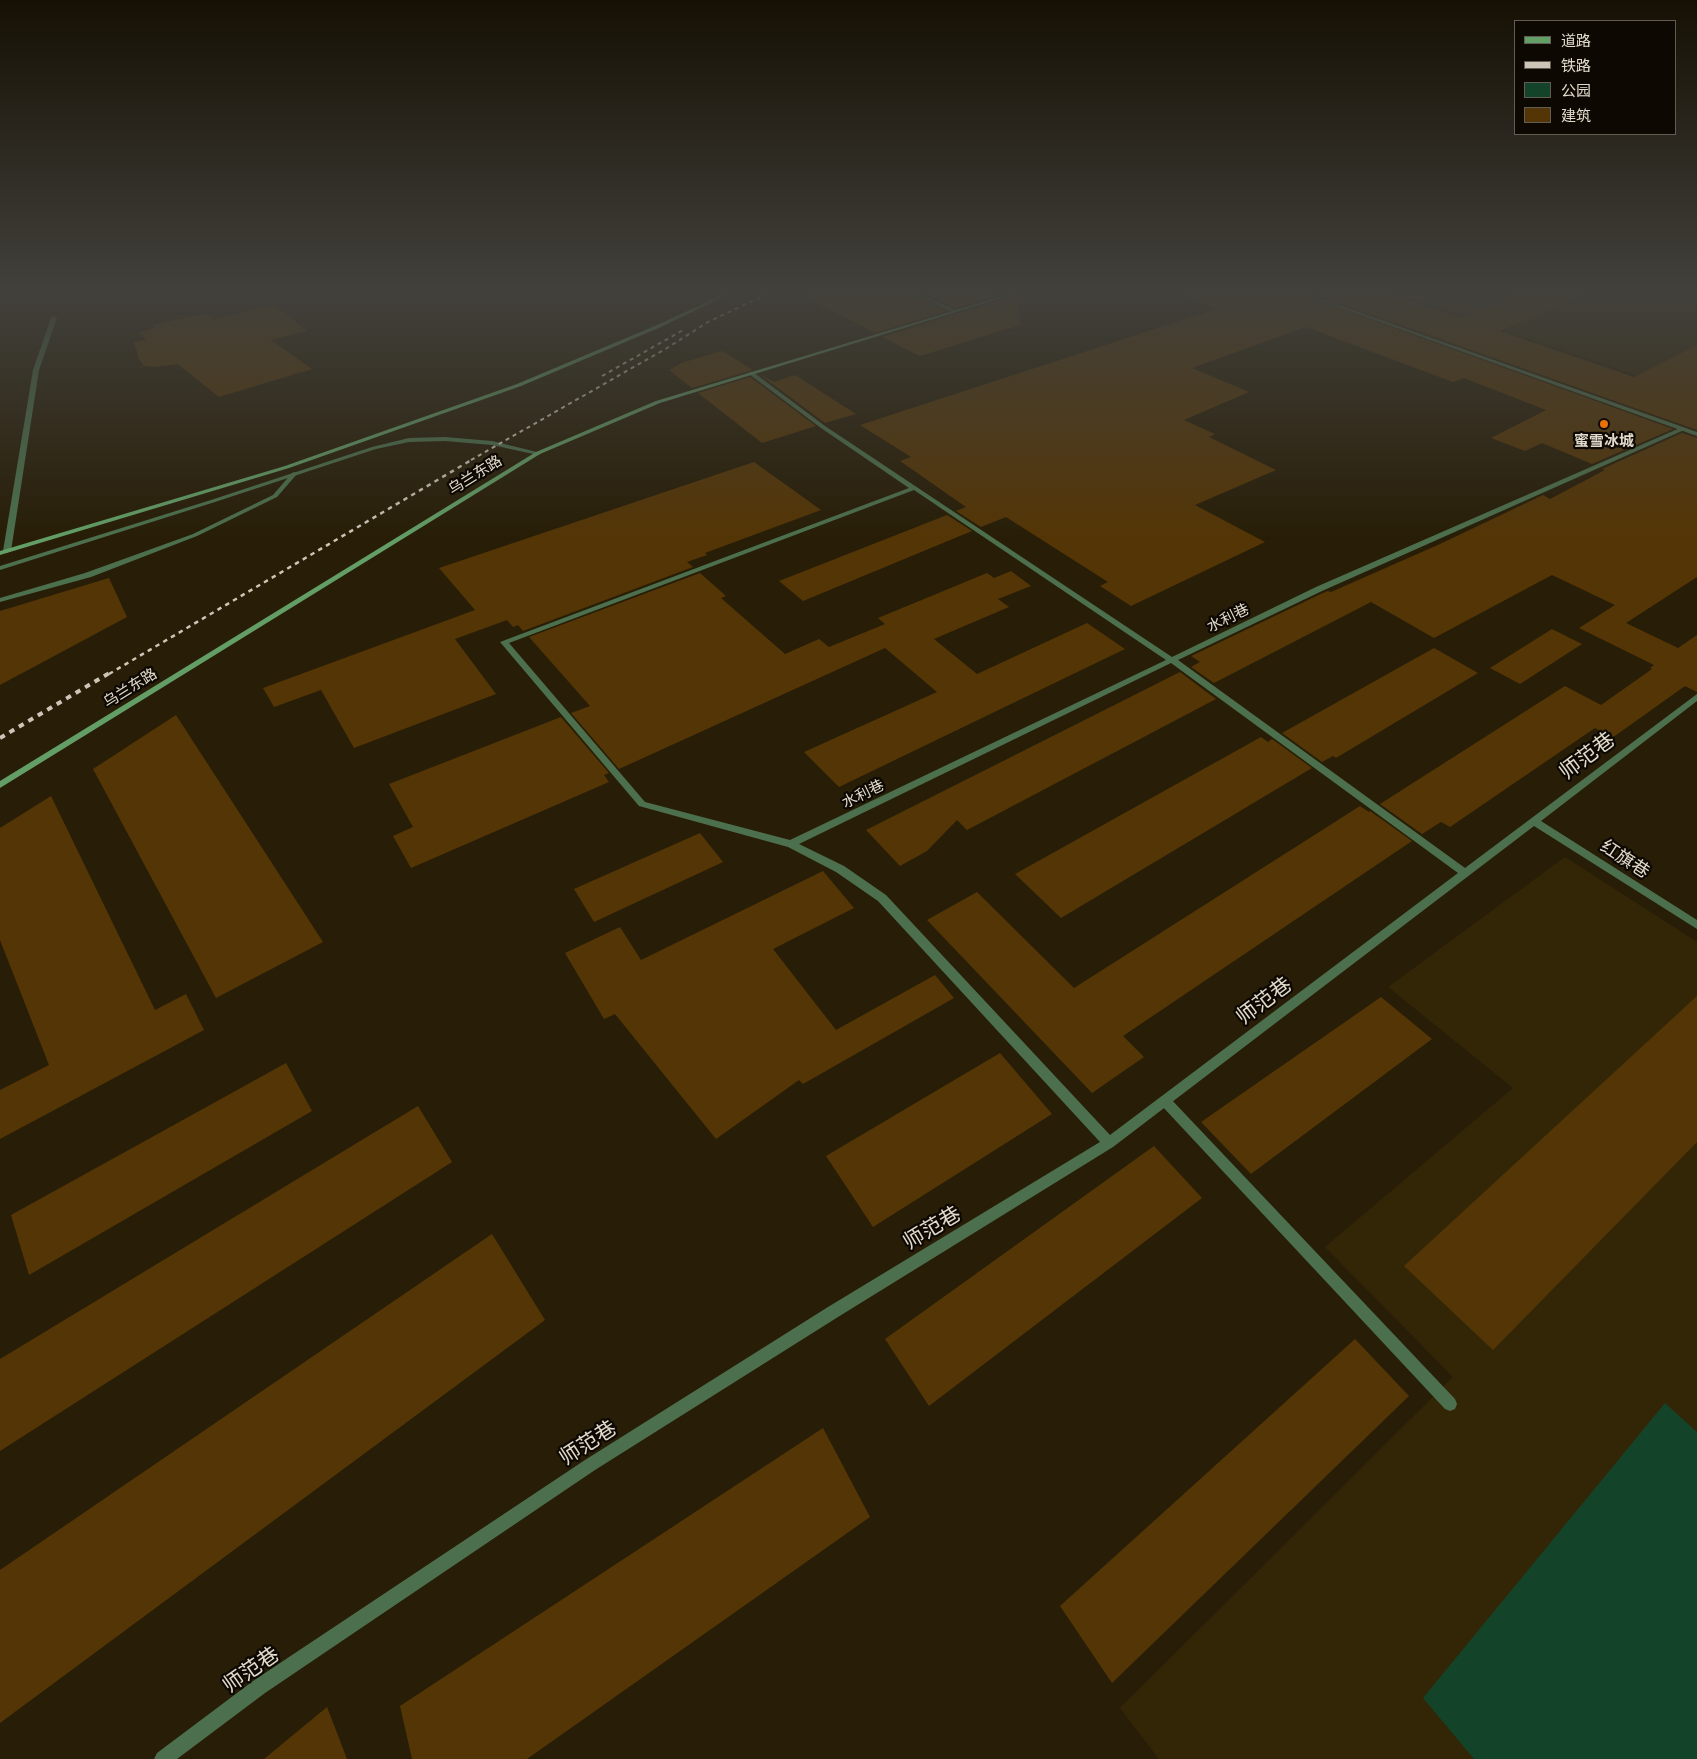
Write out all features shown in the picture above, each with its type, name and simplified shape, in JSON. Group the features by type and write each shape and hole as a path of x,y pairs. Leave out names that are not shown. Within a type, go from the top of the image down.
{"main road":[{"path":"3,552 287,466 540,376"},
{"name":"乌兰东路","path":"0,785 538,453 658,402 742,376"}],"street":[{"path":"3,552 35,376"},
{"path":"756,376 823,427 1172,660 1465,874"},
{"path":"1534,376 1697,434"},
{"name":"水利巷","path":"790,844 1319,589 1682,429"},
{"path":"0,568 374,448 409,440 445,439 492,443 538,453"},
{"path":"0,600 88,575 195,535 275,496 294,474"},
{"path":"914,488 504,642 642,804 790,844 840,869 882,898 1109,1143"},
{"name":"师范巷","path":"163,1759 259,1687 590,1465 833,1312 1109,1143 1697,697"},
{"name":"红旗巷","path":"1534,821 1697,925"},
{"path":"1165,1100 1450,1404"}],"shaded area":[{"path":"1638,376 1697,376 1697,396"},
{"path":"1565,857 1697,942 1697,1759 1159,1759 1120,1708 1453,1377 1325,1247 1513,1088 1388,987"}],"green space":[{"path":"1665,1403 1697,1432 1697,1759 1474,1759 1423,1698"}],"building":[{"path":"193,376 288,376 219,397"},
{"path":"677,376 732,376 692,388"},
{"path":"762,376 774,382 797,376 856,414 825,423"},
{"path":"1010,376 1211,376 1249,392 1184,420 1215,434 1209,437 1276,470 1195,505 1265,542 1131,606 1100,586 1108,582 1006,517 981,527 956,511 966,507 900,461 911,457 860,425"},
{"path":"1437,376 1527,376 1673,429 1592,464 1542,443 1525,451 1491,438 1546,410 1464,378 1453,382"},
{"path":"1545,376 1697,376 1697,430"},
{"path":"750,377 816,426 762,443 698,393"},
{"path":"1682,433 1697,438 1697,577 1626,623 1678,648 1697,635 1697,692 1685,686 1612,738 1595,728 1450,827 1441,822 1422,834 1380,804 1565,686 1601,705 1652,669 1650,668 1654,665 1579,628 1615,605 1552,575 1434,638 1371,602 1214,683 1191,667 1200,662 1191,656 1323,593 1331,592 1440,544 1543,495 1550,499 1605,470 1602,469"},
{"path":"754,462 821,510 705,553 707,555 687,562 693,567 523,631 518,625 513,627 507,620 455,639 496,694 354,748 321,690 274,707 263,688 475,610 439,568"},
{"path":"947,515 972,531 803,601 779,581"},
{"path":"1011,571 1031,586 998,599 1009,607 934,639 977,674 1087,623 1125,649 839,787 804,752 937,692 885,648 619,769 571,713 590,706 529,637 700,573 726,596 721,598 785,654 819,639 829,647 885,624 878,618 987,573 994,578"},
{"path":"109,578 127,617 0,685 0,611"},
{"path":"1552,629 1582,644 1520,684 1490,668"},
{"path":"1434,648 1478,673 1336,758 1333,756 1322,762 1282,733"},
{"path":"1180,672 1216,699 967,830 957,820 927,851 900,866 866,830"},
{"path":"176,715 323,942 216,998 93,769"},
{"path":"561,717 609,773 604,775 609,782 411,868 393,836 413,827 389,784"},
{"path":"1261,737 1268,742 1272,739 1312,768 1061,918 1015,874"},
{"path":"51,796 155,1010 186,994 204,1030 0,1139 0,1090 49,1065 0,940 0,828"},
{"path":"1360,806 1412,841 1123,1036 1144,1057 1092,1093 927,920 977,892 1074,988"},
{"path":"700,833 723,862 594,922 574,889"},
{"path":"823,871 854,908 773,949 836,1030 935,975 954,998 803,1084 799,1080 716,1139 615,1014 604,1019 565,953 620,927 641,960"},
{"path":"1697,996 1697,1142 1493,1350 1404,1266"},
{"path":"1381,997 1432,1039 1251,1174 1201,1122"},
{"path":"1000,1053 1052,1114 873,1227 826,1156"},
{"path":"286,1063 312,1111 29,1275 11,1215"},
{"path":"418,1106 452,1162 0,1451 0,1359"},
{"path":"1154,1146 1202,1198 929,1406 885,1339"},
{"path":"492,1234 545,1320 0,1723 0,1570"},
{"path":"1355,1339 1409,1396 1112,1683 1060,1606"},
{"path":"823,1428 870,1517 527,1759 412,1759 400,1706"},
{"path":"327,1707 347,1759 264,1759"}],"railway":[{"path":"471,460 618,376"},
{"path":"109,674 473,459"},
{"path":"0,738 111,672"}],"place":[{"name":"蜜雪冰城","path":"1604,424"}]}
